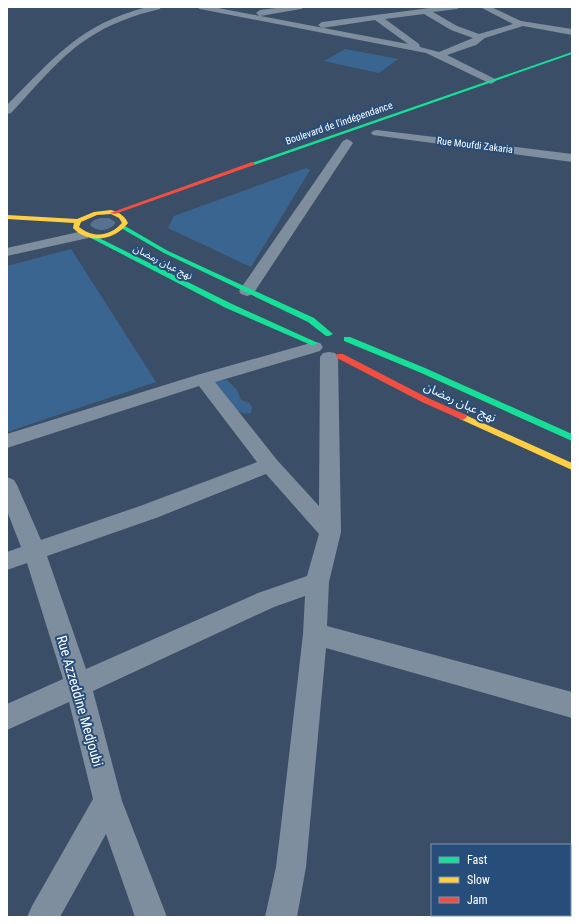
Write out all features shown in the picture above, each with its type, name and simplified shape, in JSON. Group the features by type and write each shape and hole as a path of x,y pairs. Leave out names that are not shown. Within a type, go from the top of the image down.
{"main road":[{"name":"Boulevard de l'indépendance","path":"93,214 113,213 572,53"},
{"name":"Boulevard de l'indépendance","path":"374,134 400,125 386,117"},
{"name":"Boulevard de l'indépendance","path":"330,148 351,141"},
{"path":"71,211 93,214 82,229"},
{"name":"نهج عبان رمضان","path":"113,213 122,217 126,224 166,252 311,320 325,347"},
{"path":"7,217 82,229 108,235 126,224"},
{"name":"نهج عبان رمضان","path":"82,229 172,280 230,308 325,347 424,400 572,467"},
{"name":"نهج عبان رمضان","path":"325,347 340,335 422,370 572,438"},
{"path":"325,347 350,349 348,339"}],"street":[{"path":"114,21 117,7"},
{"path":"7,111 75,43 114,21 157,7"},
{"path":"200,7 421,50 439,55 491,81"},
{"path":"388,7 398,14"},
{"path":"306,27 322,22 363,19 453,7"},
{"path":"484,7 522,24 572,32"},
{"path":"242,15 304,8"},
{"path":"352,11 363,19"},
{"path":"424,11 457,29 480,38"},
{"path":"377,17 421,50"},
{"path":"386,23 436,17"},
{"path":"439,55 473,43 480,38 522,24"},
{"name":"Rue Moufdi Zakaria","path":"374,134 572,158"},
{"path":"247,291 351,141"},
{"path":"7,239 82,229"},
{"path":"7,252 82,229"},
{"path":"7,441 203,379 325,347 330,532 317,582 315,634 297,817 291,867 281,917"},
{"path":"203,379 270,465 330,532"},
{"path":"7,561 148,512 235,477 270,465"},
{"name":"Rue Azzeddine Medjoubi","path":"7,485 34,551 78,684 108,801 151,917"},
{"path":"7,717 266,600 317,582"},
{"path":"315,634 572,705"},
{"path":"43,917 108,801"}],"shaded area":[{"path":"345,49 398,59 379,73 324,61"},
{"path":"306,168 310,170 251,267 168,228 174,216"},
{"path":"109,218 115,222 115,224 110,228 103,230 91,226 90,224 94,220"},
{"path":"71,249 156,382 7,432 7,266"},
{"path":"218,380 227,380 237,390 241,400 249,403 252,407 251,413 239,412 229,404 212,383"}],"traffic: fast":[{"path":"252,164 572,53"},
{"path":"123,227 166,252 311,320 329,334"},
{"path":"91,236 229,306 314,343"},
{"path":"347,339 422,370 572,438"}],"traffic: slow":[{"path":"7,217 78,221 96,213 111,212 122,217 125,223 115,232 102,237 95,237 76,228 78,221"},
{"path":"463,417 572,467"}],"traffic: jam":[{"path":"113,213 252,164"},
{"path":"340,356 425,400 463,417"}]}
